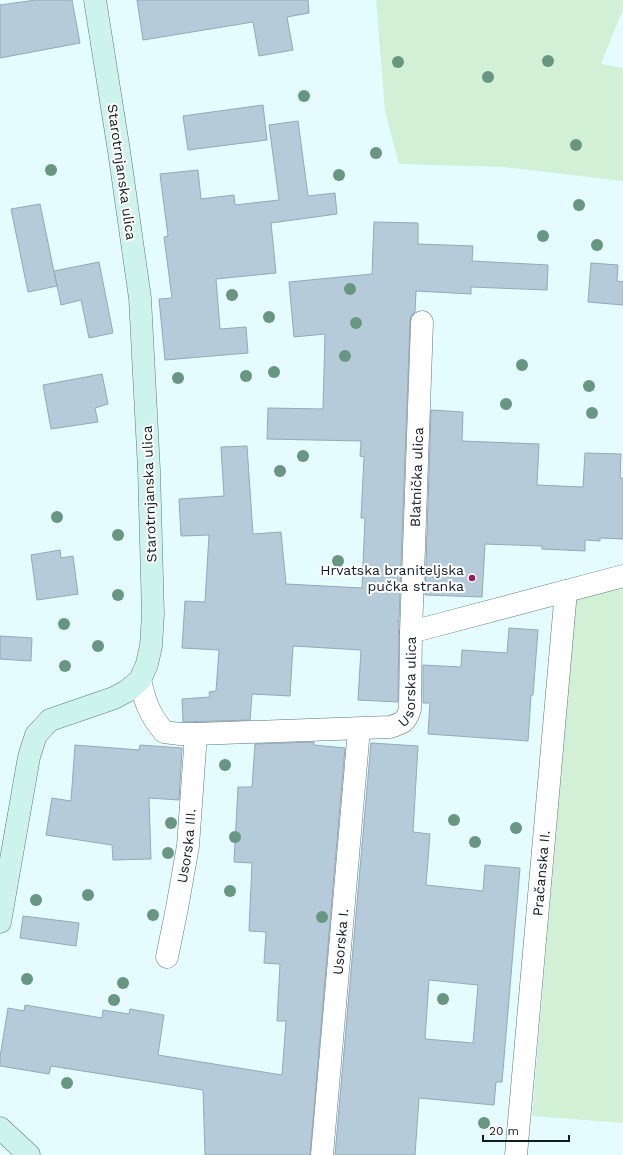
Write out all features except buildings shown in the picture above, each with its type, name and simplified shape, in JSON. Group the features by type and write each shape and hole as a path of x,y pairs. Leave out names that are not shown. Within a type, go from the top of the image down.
{"street":[{"name":"Starotrnjanska ulica","path":"0,922 29,757 36,736 50,720 114,698 127,691 140,680 147,664 151,646 153,614 149,470 140,298 95,0"},
{"name":"Blatnička ulica","path":"411,632 422,322"},
{"name":"Usorska ulica","path":"140,680 146,705 154,721 164,732 196,734 390,727 401,724 407,718 410,709 411,632 623,576"},
{"name":"Pračanska II.","path":"516,1155 566,591"},
{"name":"Usorska I.","path":"322,1155 359,729"},
{"name":"Usorska III.","path":"166,957 177,908 188,846 196,734"},
{"path":"0,1128 29,1155"}],"green space":[{"path":"376,0 623,0 623,9 601,64 623,68 623,181 503,167 399,164 385,111"},
{"path":"623,588 623,1123 532,1116 576,598"}],"place":[{"name":"Hrvatska braniteljska pučka stranka","path":"472,578"}]}
